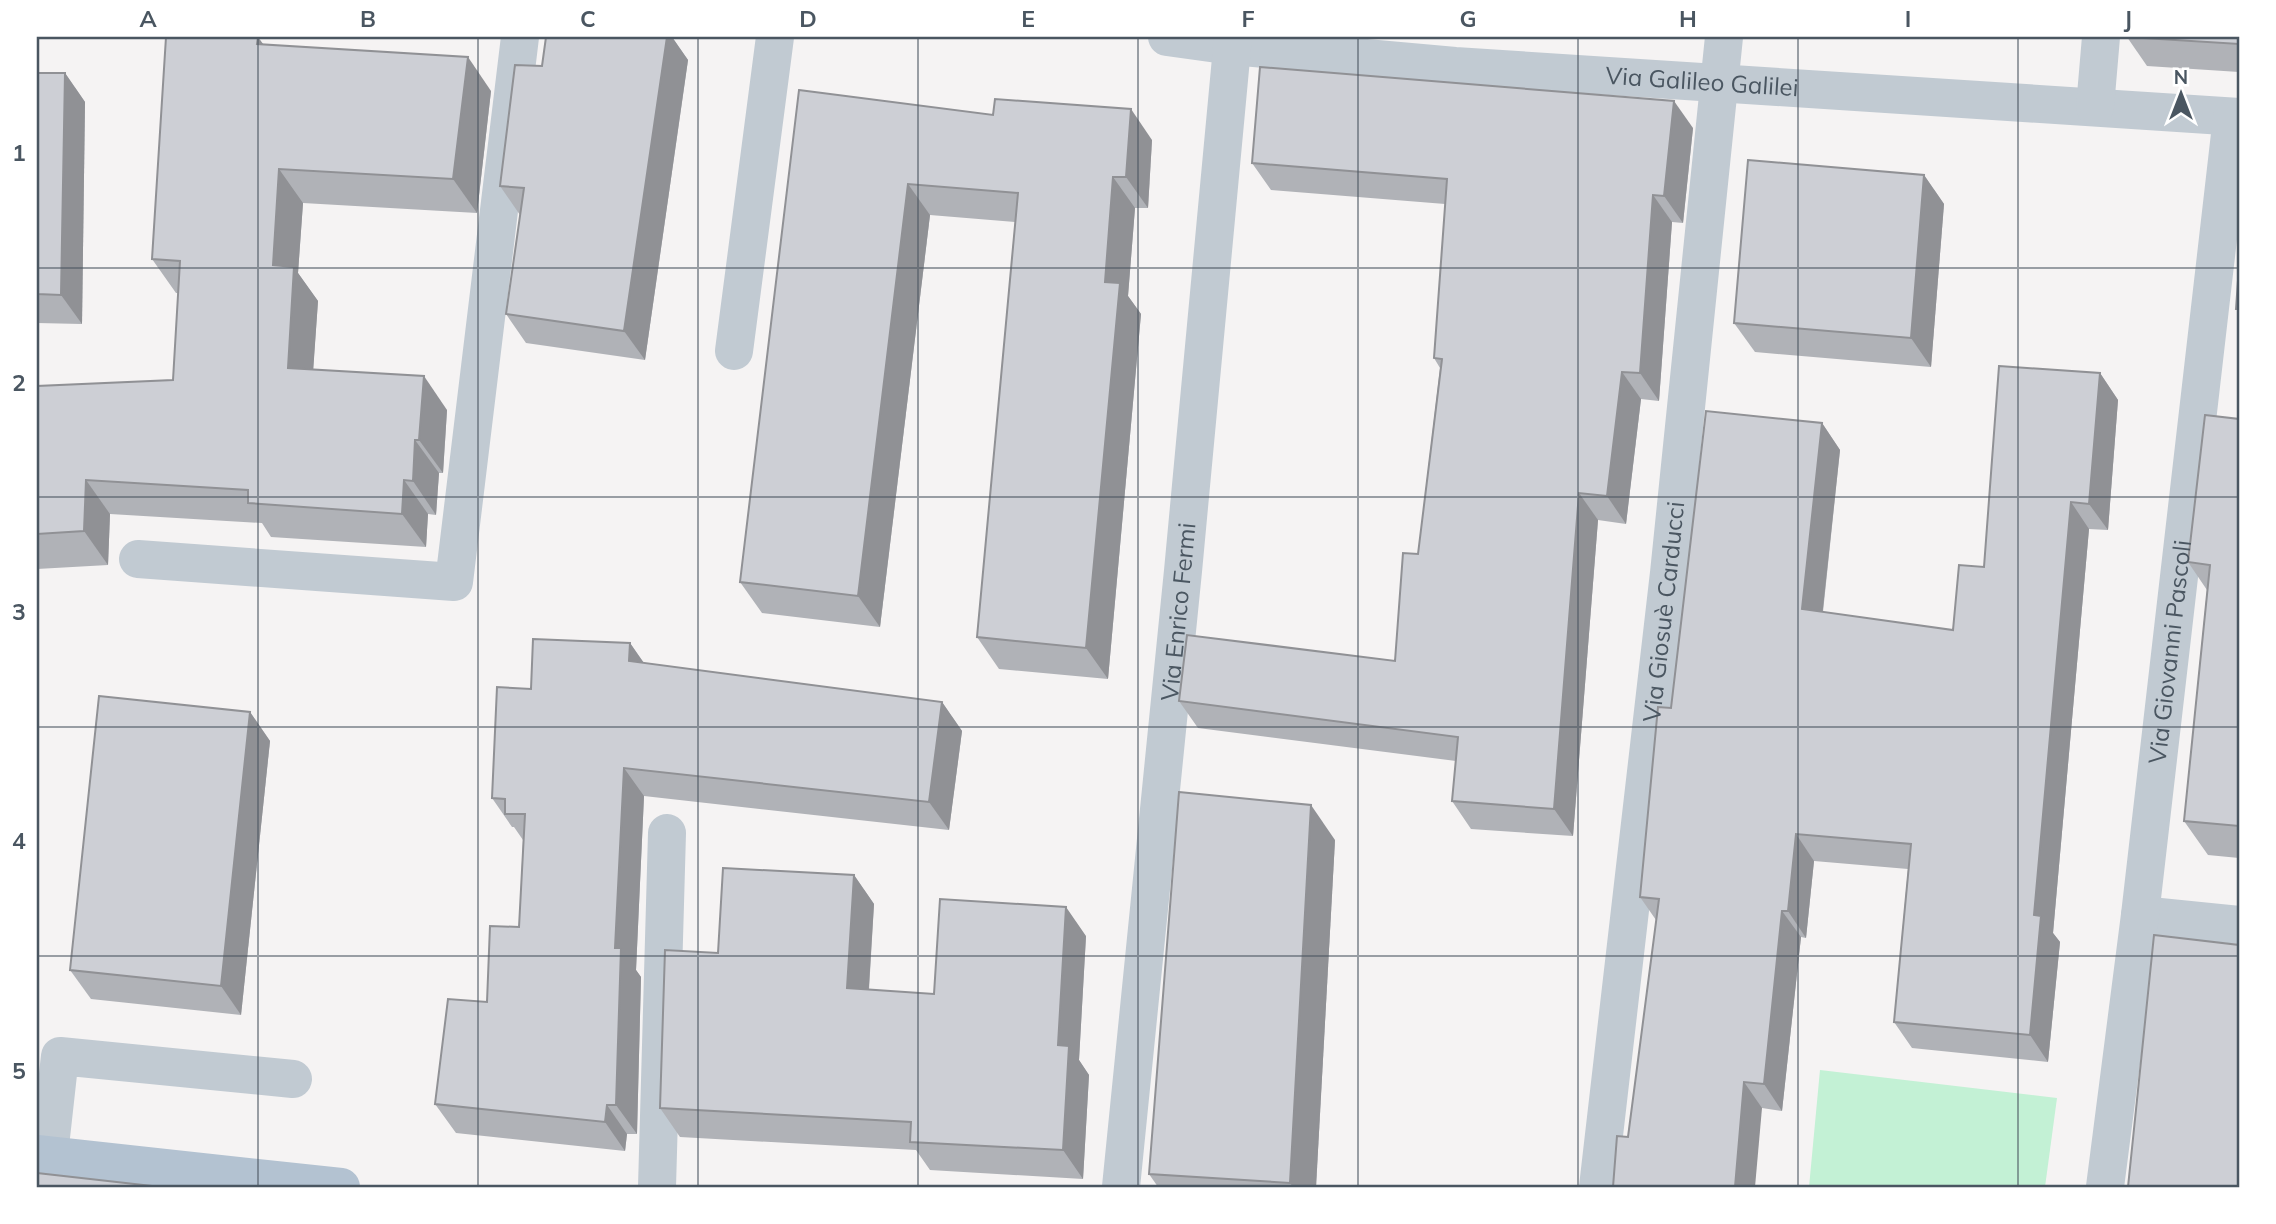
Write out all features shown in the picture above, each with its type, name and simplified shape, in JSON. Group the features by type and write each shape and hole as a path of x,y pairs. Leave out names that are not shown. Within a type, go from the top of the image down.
{"main road":[{"path":"43,1155 341,1187"}],"street":[{"path":"138,559 454,582 520,37"},
{"path":"734,351 775,37"},
{"name":"Via Galileo Galilei","path":"1167,37 1456,51 1720,83 2236,117"},
{"name":"Via Giosuè Carducci","path":"1598,1187 1669,573 1724,37"},
{"path":"2095,107 2101,37"},
{"name":"Via Enrico Fermi","path":"1121,1187 1185,557 1233,42"},
{"name":"Via Giovanni Pascoli","path":"2105,1187 2236,117"},
{"path":"657,1187 667,833"},
{"path":"2140,915 2239,925"},
{"path":"43,1155 60,1056 293,1079"}],"green space":[{"path":"1820,1070 2057,1098 2045,1187 1809,1187"}],"building":[{"path":"166,37 258,37 257,44 468,57 453,179 279,169 273,265 294,267 288,368 424,376 419,440 415,440 413,481 404,480 402,514 248,503 248,490 86,480 84,531 37,534 37,386 173,380 180,261 152,259"},
{"path":"546,37 667,37 624,331 506,314 524,188 500,186 515,65 542,66"},
{"path":"2127,37 2239,37 2239,44"},
{"path":"1260,67 1674,101 1664,196 1653,195 1640,373 1622,372 1607,496 1579,493 1554,809 1452,801 1458,737 1179,701 1187,635 1395,661 1403,553 1418,554 1442,359 1434,358 1447,179 1252,163"},
{"path":"37,73 65,73 61,295 37,294"},
{"path":"799,90 993,115 995,99 1131,109 1126,177 1113,177 1105,282 1120,283 1086,648 977,637 1018,193 908,184 858,596 740,582"},
{"path":"1748,160 1924,175 1911,338 1734,323"},
{"path":"2239,266 2239,309 2236,309"},
{"path":"1999,366 2100,373 2089,504 2071,502 2034,915 2041,916 2030,1035 1894,1022 1911,844 1796,834 1788,911 1782,911 1764,1084 1744,1082 1735,1187 1613,1187 1617,1136 1628,1137 1659,899 1640,897 1658,707 1671,708 1706,411 1822,423 1802,609 1953,630 1959,565 1984,567"},
{"path":"2205,415 2239,419 2239,826 2184,821 2210,565 2188,562"},
{"path":"533,639 630,643 629,661 942,702 929,802 624,768 615,948 621,948 616,1105 607,1105 605,1122 435,1104 448,999 487,1002 490,926 519,927 525,814 505,814 505,799 492,798 497,687 531,689"},
{"path":"99,696 250,712 221,986 70,970"},
{"path":"1179,792 1311,805 1290,1183 1149,1174"},
{"path":"723,868 854,875 847,988 934,994 940,899 1066,907 1058,1045 1069,1046 1063,1150 910,1142 911,1122 660,1108 665,950 718,953"},
{"path":"2154,935 2239,945 2239,1187 2128,1187"},
{"path":"37,1173 161,1187 37,1187"}]}
